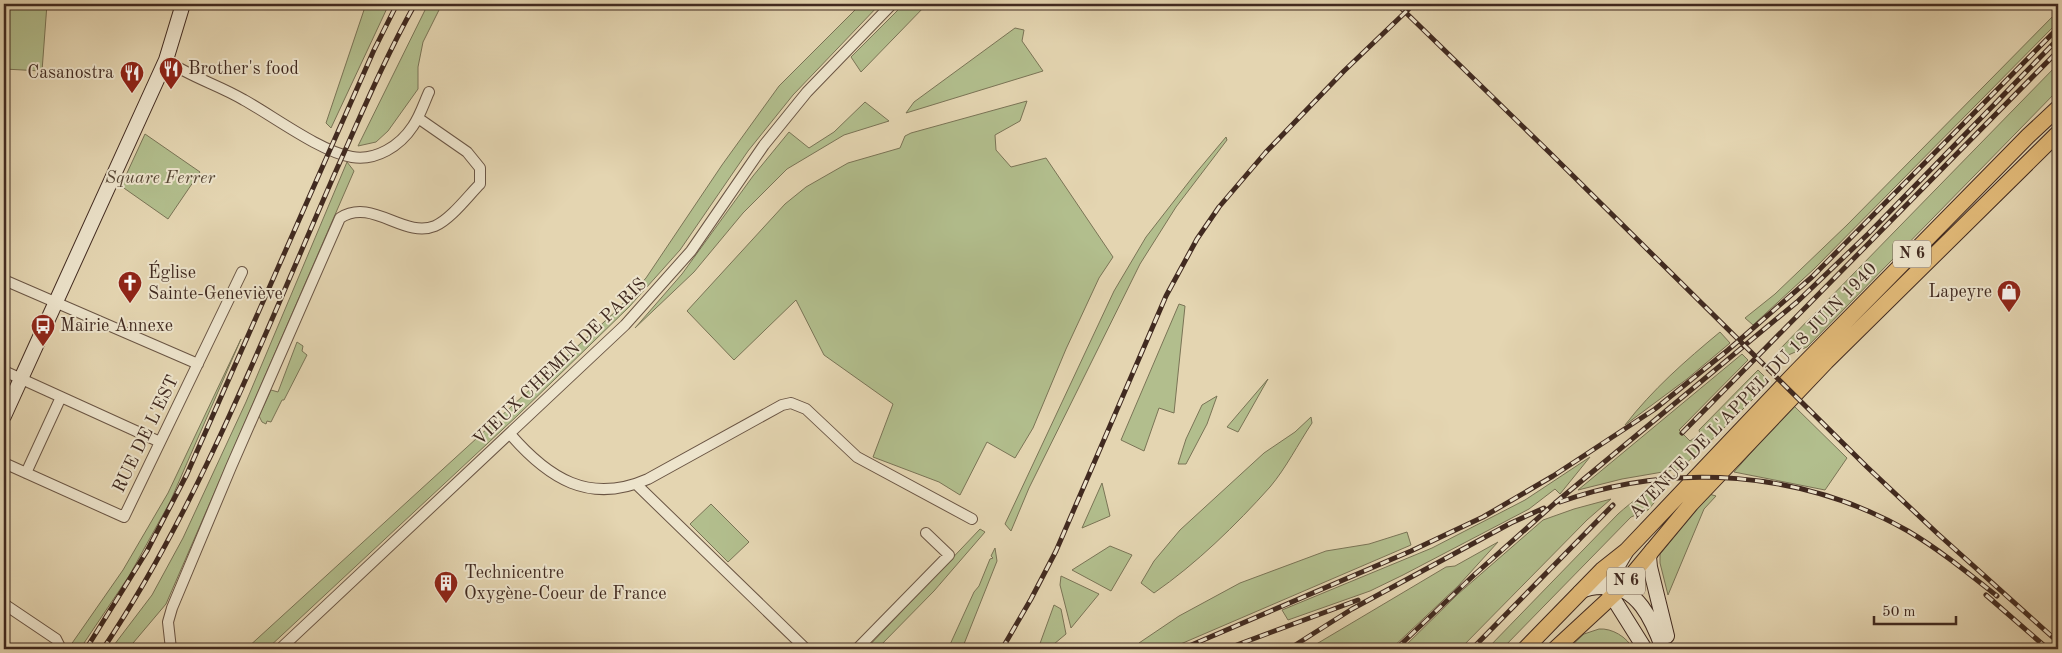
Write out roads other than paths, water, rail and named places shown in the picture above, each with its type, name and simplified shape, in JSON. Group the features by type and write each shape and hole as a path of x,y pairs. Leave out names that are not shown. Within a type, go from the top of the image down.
{"main road":[{"path":"4,416 166,60 183,4"},
{"name":"AVENUE DE L'APPEL DU 18 JUIN 1940","path":"1579,592 1626,551 1803,365 2028,136 2058,108"},
{"name":"N 6","path":"1556,649 1598,609 1691,504 1826,362 2058,132"},
{"path":"1652,550 1649,557 1650,567 1670,649"},
{"path":"1626,551 1616,570 1609,578 1613,590 1645,649"},
{"path":"1579,592 1588,588 1613,590 1647,612 1655,626 1663,649"},
{"name":"N 6","path":"1525,649 1579,592"}],"street":[{"name":"VIEUX CHEMIN DE PARIS","path":"280,649 605,346 658,290 691,251 764,145 807,92 892,4"},
{"path":"166,60 177,68 245,100 320,145 351,157 366,158 384,152 400,142 418,118 428,92"},
{"path":"171,649 168,622 172,608 231,467 340,218 347,213 358,211 416,228 434,226 443,221 480,184 480,168 467,152 418,118"},
{"name":"RUE DE L'EST","path":"26,473 124,517 242,272"},
{"path":"4,280 198,364"},
{"path":"4,371 160,442"},
{"path":"4,463 26,473 61,397"},
{"path":"510,434 535,460 567,482 601,488 636,484 776,408 791,403 806,409 862,460 972,519"},
{"path":"636,484 806,649"},
{"path":"857,649 949,555 926,533"},
{"path":"4,604 56,639 59,648"}],"railway":[{"path":"86,649 147,551 187,474 374,50 397,4"},
{"path":"103,649 139,592 172,533 202,473 259,350 366,103 394,43 415,4"},
{"path":"1397,4 1867,467 2058,642"},
{"path":"1002,649 1056,551 1166,296 1197,239 1219,207 1266,152 1344,71 1414,4"},
{"path":"1182,649 1411,551 1483,517 1553,476 1655,409 1728,350 1812,277 2058,28"},
{"path":"1396,649 1474,575 1555,503 1797,302 1868,234 2058,39"},
{"path":"1682,433 2058,51"},
{"path":"1560,502 1603,489 1648,481 1693,477 1737,479 1782,485 1825,495 1868,511 1908,531 1965,570 1997,596"},
{"path":"1472,649 1613,505"},
{"path":"1289,649 1352,609 1511,523 1544,508"},
{"path":"1986,595 2048,649"},
{"path":"1226,649 1358,600"}],"place":[{"name":"Brother's food","path":"171,90"},
{"name":"Casanostra","path":"132,94"},
{"name":"Église Sainte-Geneviève","path":"130,304"},
{"name":"Lapeyre","path":"2009,313"},
{"name":"Mairie Annexe","path":"43,347"},
{"name":"Technicentre Oxygène-Coeur de France","path":"446,604"}],"park label":[{"name":"Square Ferrer","path":"160,178"}]}
